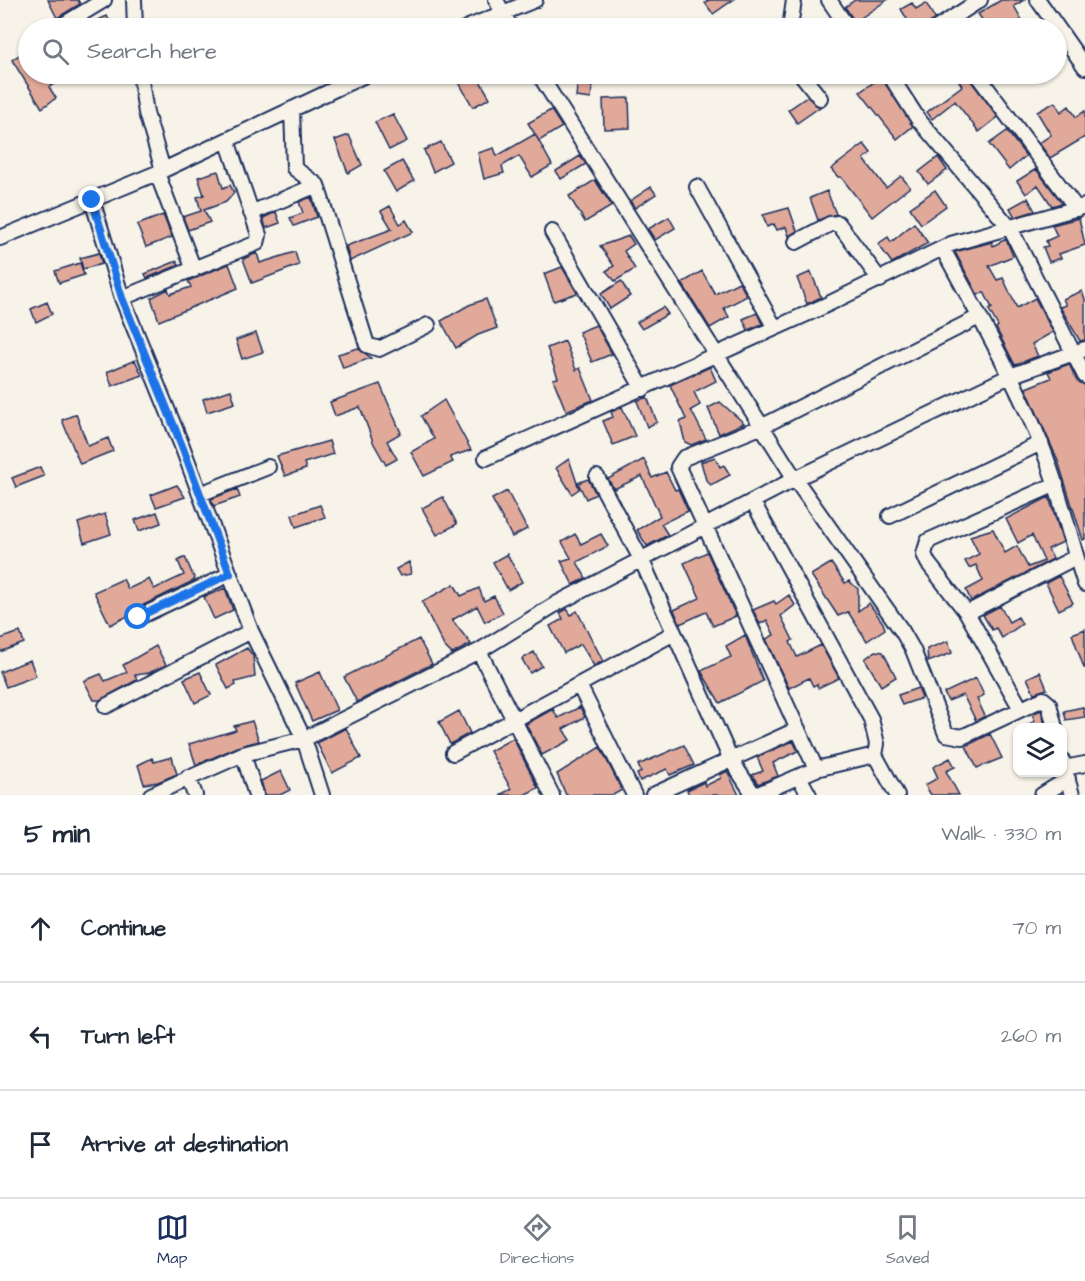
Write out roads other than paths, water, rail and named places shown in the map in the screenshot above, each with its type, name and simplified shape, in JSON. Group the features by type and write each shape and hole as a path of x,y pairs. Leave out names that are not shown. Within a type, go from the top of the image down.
{"street":[{"path":"74,18 104,0"},
{"path":"134,0 135,18"},
{"path":"481,18 499,6 535,0"},
{"path":"791,18 794,0"},
{"path":"829,0 842,18"},
{"path":"952,18 980,0"},
{"path":"1038,0 1051,18"},
{"path":"1067,41 1085,66"},
{"path":"142,84 160,171 194,270"},
{"path":"0,238 160,171 346,84"},
{"path":"545,84 795,479 902,631 913,650 946,734 962,737 1037,700 1046,701 1049,704 1054,723"},
{"path":"809,84 820,98"},
{"path":"895,84 918,119 1010,228 1080,351 1085,376"},
{"path":"486,458 643,389 943,249 1081,208 984,84"},
{"path":"292,109 294,168 317,185 367,345 379,349 428,325"},
{"path":"122,298 257,243 259,235 227,140"},
{"path":"251,213 317,185"},
{"path":"697,187 775,328"},
{"path":"92,200 122,298 200,494 250,631 304,739 322,795"},
{"path":"796,242 830,224 838,223 880,280"},
{"path":"552,232 643,389"},
{"path":"943,249 1010,376 1041,443 1056,484 1085,584"},
{"path":"816,769 679,473 681,462 684,458 763,426 979,317"},
{"path":"151,795 243,754 304,739 479,651 556,604 795,479 1010,376 1080,351"},
{"path":"890,516 1041,443"},
{"path":"200,494 268,467"},
{"path":"597,477 642,561 731,760 755,795 816,769 875,755"},
{"path":"1021,709 967,613 928,563 924,554 928,541 1056,484"},
{"path":"753,502 872,719 877,744 875,755 897,795"},
{"path":"967,613 1076,557"},
{"path":"138,617 230,574"},
{"path":"106,706 250,631"},
{"path":"453,753 675,633"},
{"path":"479,651 552,795"},
{"path":"579,685 634,795"},
{"path":"653,795 798,729"},
{"path":"243,754 256,795"},
{"path":"1067,768 1085,764"},
{"path":"1067,776 1072,795"},
{"path":"188,777 195,795"},
{"path":"799,777 809,795"},
{"path":"1042,795 1058,777"}]}
